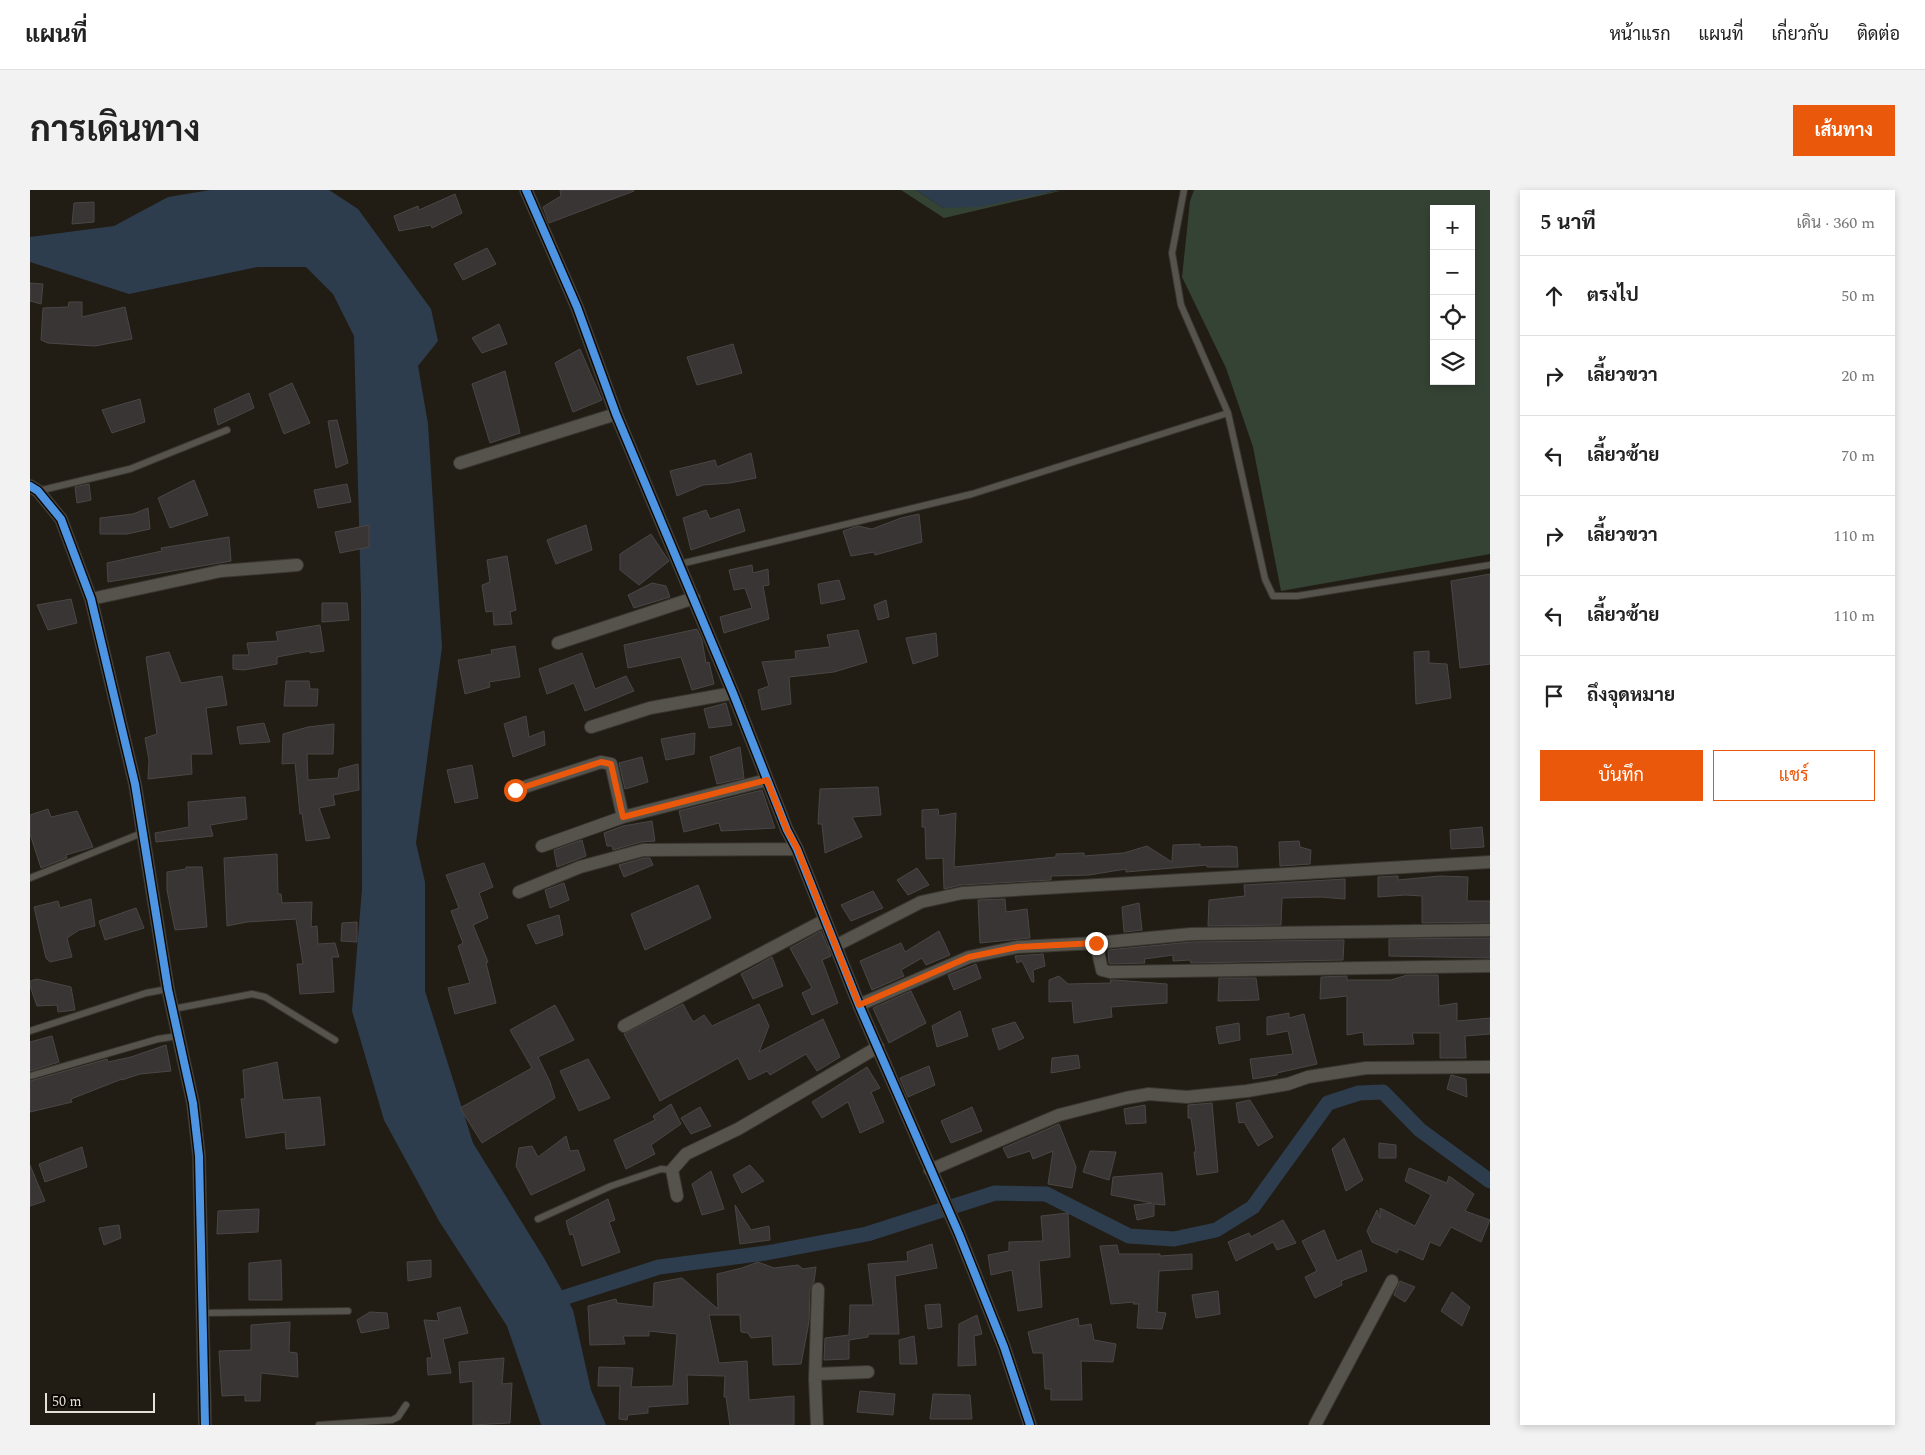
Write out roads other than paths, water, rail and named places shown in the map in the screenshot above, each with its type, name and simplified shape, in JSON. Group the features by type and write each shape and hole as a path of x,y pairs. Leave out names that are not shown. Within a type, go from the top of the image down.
{"street":[{"path":"526,190 577,307 616,414 694,598 787,830 797,848 859,1005 959,1234 1004,1347 1030,1425"},
{"path":"460,463 616,414"},
{"path":"34,488 61,519 91,599 134,784 168,989 192,1103 199,1156 205,1425"},
{"path":"91,599 221,571 297,565"},
{"path":"558,643 694,598"},
{"path":"591,727 650,708 733,693"},
{"path":"515,790 601,762 611,764 623,817"},
{"path":"542,846 623,817 767,780"},
{"path":"519,892 580,867 642,850 797,848"},
{"path":"835,946 921,902 962,893 1490,862"},
{"path":"624,1026 825,920"},
{"path":"859,1005 969,957 1018,947 1096,943 1191,934 1490,930"},
{"path":"1096,943 1102,970 1110,972 1490,966"},
{"path":"677,1196 672,1170 686,1154 738,1129 878,1047"},
{"path":"931,1172 1059,1116 1126,1098 1149,1094 1186,1097 1247,1091 1288,1084 1308,1077 1366,1068 1490,1067"},
{"path":"1315,1425 1392,1282"},
{"path":"817,1425 815,1374 818,1289"},
{"path":"815,1374 868,1372"}],"lane":[{"path":"1184,190 1172,252 1181,305 1228,413 1265,579 1273,596 1297,596 1490,565"},
{"path":"680,564 972,494 1228,413"},
{"path":"34,488 130,468 227,430"},
{"path":"30,878 142,833"},
{"path":"30,1031 146,992 168,989"},
{"path":"173,1009 252,994 278,1004 335,1040"},
{"path":"30,1076 158,1039 178,1036"},
{"path":"538,1219 611,1186 660,1169 672,1170"},
{"path":"203,1313 348,1311"},
{"path":"319,1425 392,1420 398,1417 406,1405"}],"water":[{"path":"210,190 329,190 358,209 431,309 438,341 418,366 428,424 442,647 416,843 425,882 425,991 473,1143 544,1258 573,1310 591,1390 606,1425 541,1425 507,1326 439,1221 384,1120 352,1011 362,889 361,597 354,336 333,294 306,267 257,267 129,294 30,262 30,237 114,226 168,197"},
{"path":"916,190 1059,190 979,207 943,208"}],"waterway":[{"path":"547,1303 659,1267 766,1253 867,1234 995,1193 1046,1194 1129,1236 1174,1239 1216,1230 1253,1207 1328,1103 1359,1093 1383,1092 1420,1130 1490,1181"}]}
